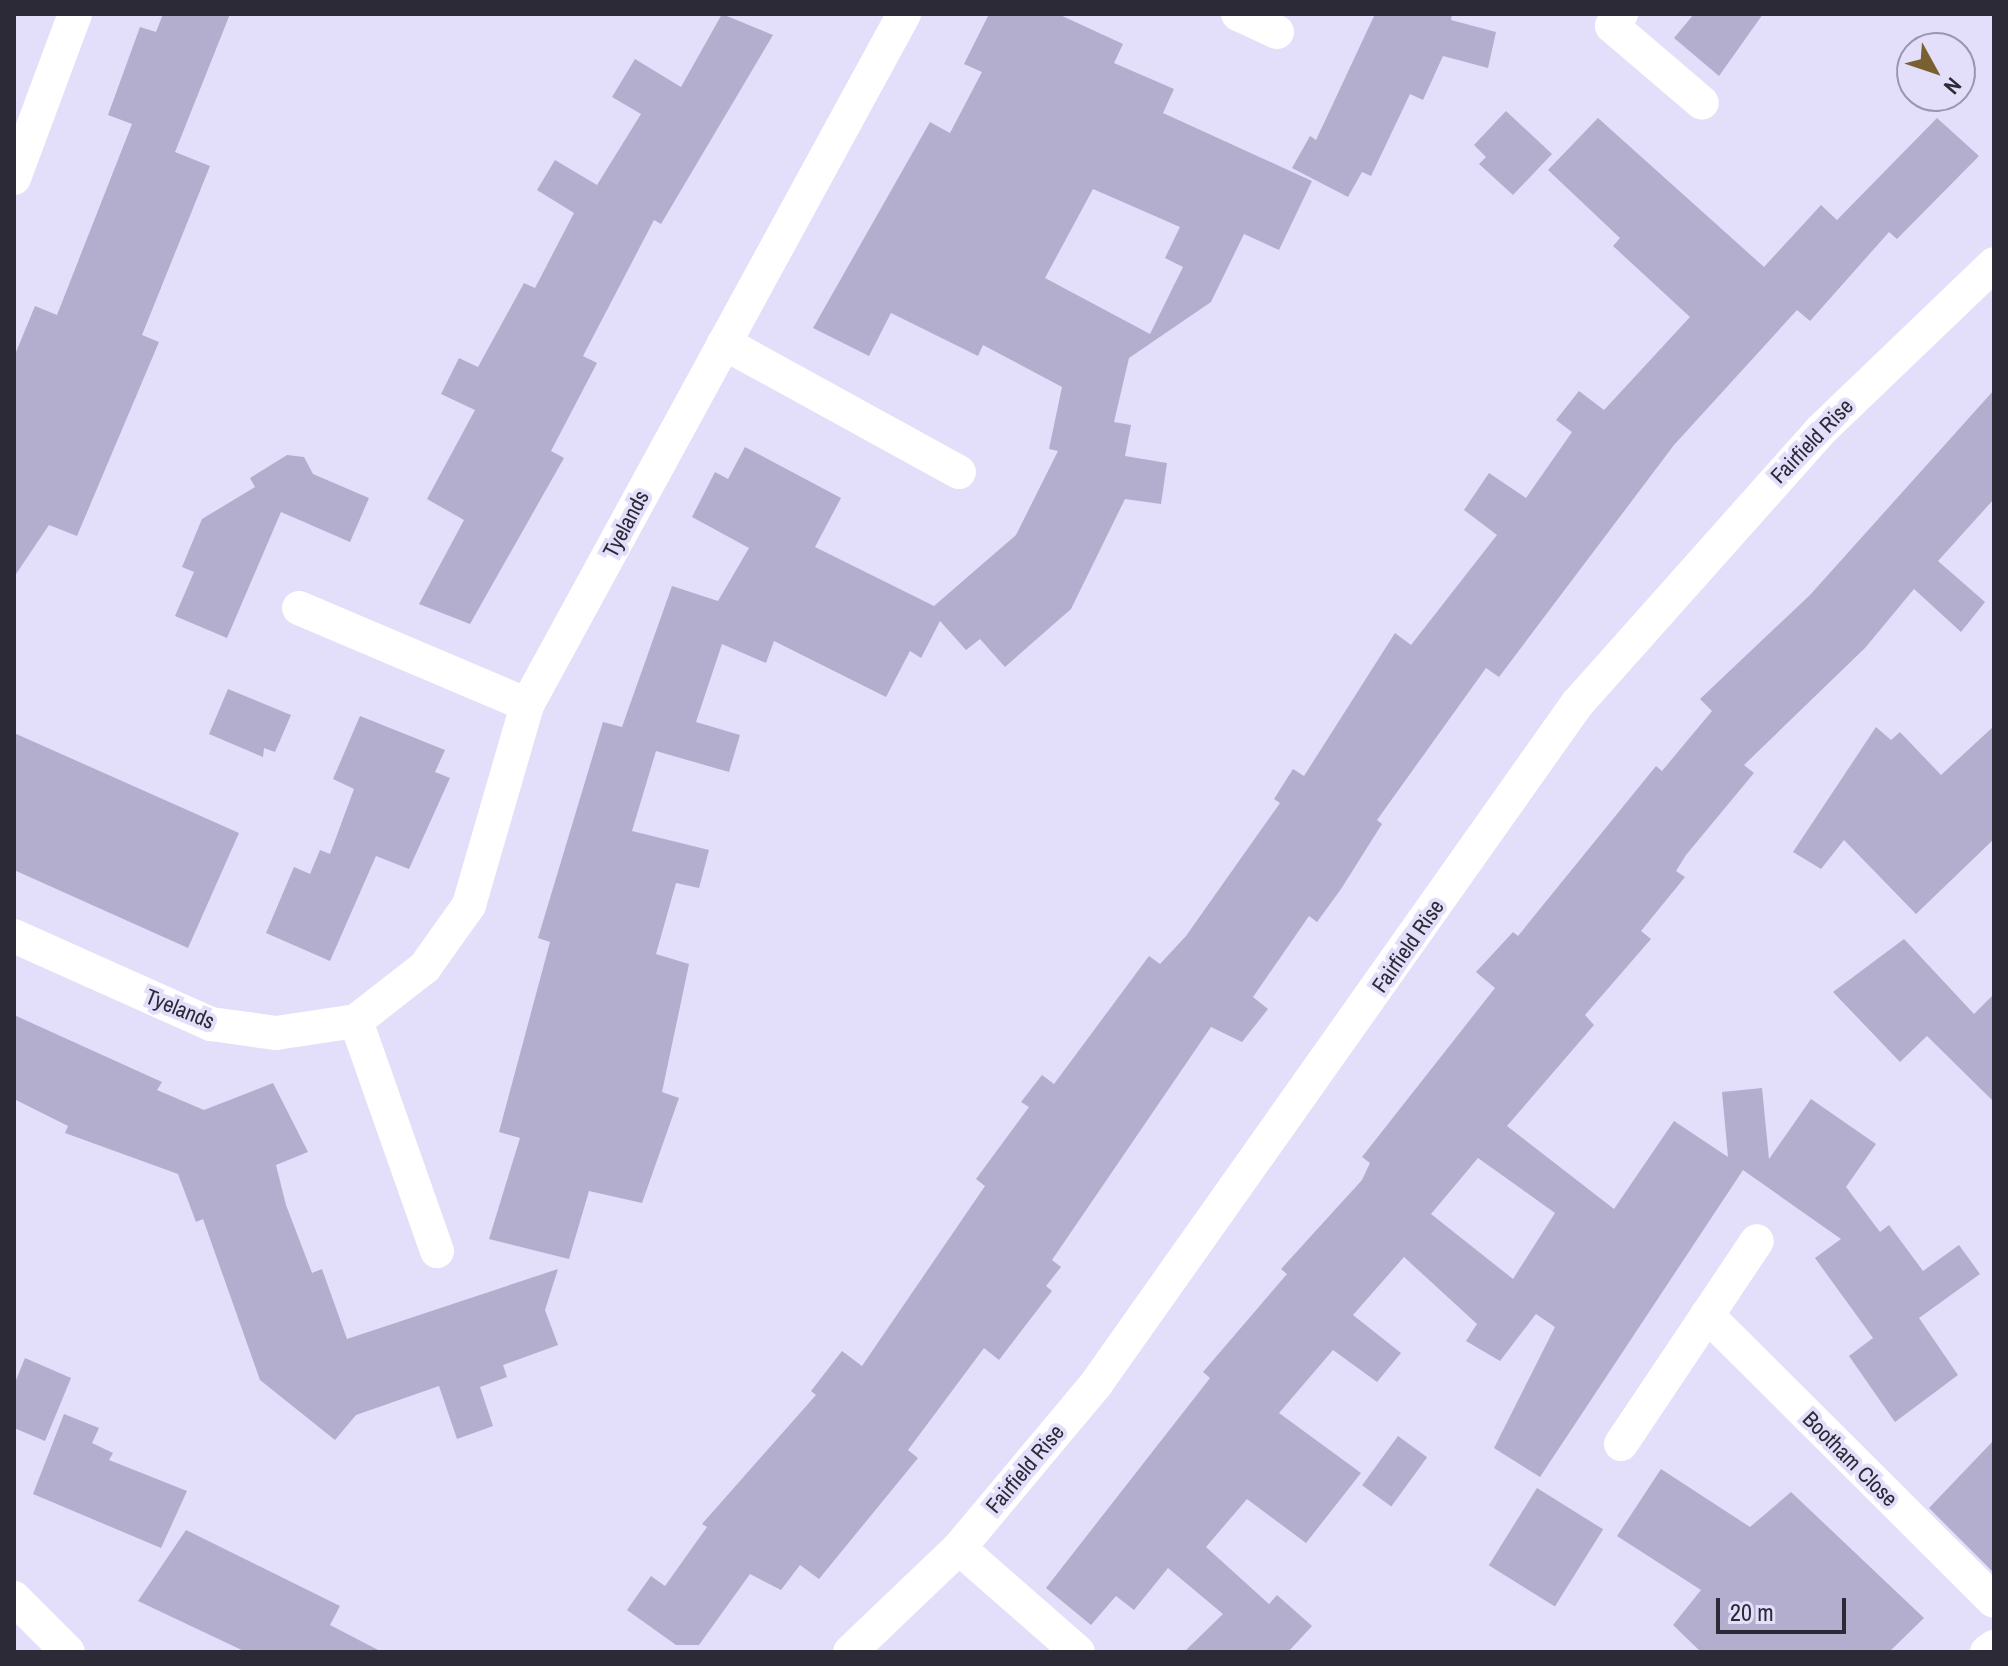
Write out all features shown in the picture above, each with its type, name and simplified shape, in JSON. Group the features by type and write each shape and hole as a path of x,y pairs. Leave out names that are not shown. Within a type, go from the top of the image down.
{"street":[{"path":"14,178 75,14"},
{"name":"Tyelands","path":"14,936 211,1024 276,1033 356,1021 425,967 469,905 527,705 904,14"},
{"path":"1238,14 1277,32"},
{"path":"1621,14 1612,26 1702,103"},
{"name":"Fairfield Rise","path":"850,1652 959,1548 1096,1384 1216,1223 1577,704 1820,431 1994,264"},
{"path":"724,343 959,472"},
{"path":"299,608 527,705"},
{"path":"356,1021 437,1251"},
{"path":"1621,1444 1757,1241"},
{"name":"Bootham Close","path":"1707,1315 1994,1601"},
{"path":"959,1548 1078,1652"},
{"path":"14,1598 68,1652"},
{"path":"1987,1652 1994,1647"}],"building":[{"path":"163,14 230,14 175,152 210,166 142,335 159,342 77,536 49,525 14,577 14,357 35,306 57,315 132,124 108,115 140,27 156,32"},
{"path":"722,14 773,35 661,224 654,220 583,356 597,363 551,451 564,458 470,624 419,604 464,520 427,499 475,410 441,394 459,358 478,367 524,283 535,288 574,213 537,190 555,160 597,185 641,114 612,97 635,59 681,87"},
{"path":"989,14 1058,14 1123,44 1114,63 1174,89 1163,113 1312,181 1279,250 1244,234 1211,302 1129,358 1114,422 1131,425 1125,456 1167,463 1161,504 1125,499 1071,609 1005,667 980,639 966,650 940,621 921,658 910,651 886,697 774,641 766,663 722,644 696,722 740,735 729,772 656,751 632,831 709,850 699,888 676,883 656,954 689,964 662,1092 679,1098 642,1203 589,1191 569,1259 489,1239 520,1138 499,1132 550,942 538,938 603,722 622,727 672,586 718,601 749,548 692,517 715,472 728,479 745,447 841,498 815,547 934,606 1016,535 1058,451 1049,449 1062,387 983,345 978,356 891,313 869,356 813,328 930,122 950,133 982,72 964,64","holes":["1093,189 1180,227 1165,258 1183,267 1150,334 1045,278"]},
{"path":"1375,14 1452,14 1451,20 1496,32 1488,68 1443,56 1423,100 1410,94 1371,176 1362,172 1348,197 1292,168 1310,136 1316,140"},
{"path":"1694,14 1763,14 1719,76 1674,38"},
{"path":"1506,111 1552,154 1513,195 1479,164 1486,157 1474,145"},
{"path":"1598,118 1764,267 1821,205 1837,220 1937,118 1979,156 1897,239 1889,232 1810,321 1797,310 1674,445 1499,677 1486,668 1377,820 1382,824 1341,889 1317,922 1309,916 1253,997 1268,1009 1242,1042 1211,1027 1052,1260 1061,1267 1046,1286 1052,1291 999,1360 984,1348 908,1450 918,1458 819,1579 800,1565 781,1590 750,1574 699,1645 676,1645 627,1610 651,1576 665,1586 707,1527 702,1524 816,1395 811,1391 842,1351 862,1366 985,1186 976,1179 1029,1107 1021,1102 1042,1075 1054,1084 1149,956 1160,964 1186,936 1280,803 1274,799 1293,769 1304,776 1395,633 1411,645 1497,535 1464,510 1489,473 1526,498 1572,432 1556,420 1579,391 1604,410 1690,317 1613,246 1620,238 1548,170"},
{"path":"1994,390 1994,499 1938,561 1985,602 1961,632 1914,589 1865,648 1744,765 1754,773 1686,855 1676,871 1685,877 1641,931 1651,939 1585,1015 1594,1025 1507,1126 1614,1209 1674,1121 1728,1157 1722,1092 1762,1088 1769,1159 1811,1099 1876,1144 1846,1187 1880,1232 1889,1225 1923,1271 1959,1245 1980,1274 1919,1318 1958,1375 1895,1422 1849,1356 1873,1338 1815,1258 1841,1239 1743,1170 1540,1477 1494,1448 1555,1327 1536,1314 1500,1361 1466,1341 1477,1324 1404,1257 1353,1315 1401,1353 1377,1382 1333,1350 1279,1413 1361,1473 1306,1543 1247,1499 1206,1547 1269,1604 1277,1595 1312,1626 1288,1652 1184,1652 1223,1614 1168,1568 1134,1610 1116,1596 1091,1625 1046,1588 1210,1378 1203,1372 1287,1274 1281,1269 1362,1180 1370,1163 1362,1157 1495,988 1476,972 1513,932 1518,936 1656,766 1662,771 1712,711 1700,699 1810,595","holes":["1478,1158 1555,1213 1513,1279 1431,1214"]},
{"path":"287,455 304,457 313,474 369,498 350,542 281,512 227,638 175,616 194,572 182,567 202,519 255,487 250,478"},
{"path":"228,689 291,715 275,752 264,748 263,757 209,734"},
{"path":"360,716 445,750 435,772 450,778 409,869 376,856 330,961 266,933 294,867 310,874 320,850 330,854 354,789 333,779"},
{"path":"1994,726 1994,839 1916,914 1844,840 1821,869 1793,852 1876,727 1891,740 1900,732 1941,775"},
{"path":"14,733 239,833 188,948 14,870"},
{"path":"1904,939 1974,1014 1994,994 1994,1102 1927,1036 1900,1062 1833,992"},
{"path":"14,1015 162,1082 157,1090 204,1110 273,1083 308,1152 276,1165 286,1205 312,1273 322,1269 347,1339 558,1269 545,1310 558,1345 503,1365 507,1377 480,1387 493,1426 457,1439 439,1386 356,1415 335,1440 260,1380 203,1219 196,1222 178,1174 65,1133 68,1126 14,1099"},
{"path":"25,1358 71,1378 45,1441 14,1428 14,1385"},
{"path":"64,1414 99,1428 92,1443 113,1453 109,1460 187,1491 161,1548 33,1494"},
{"path":"1398,1436 1427,1457 1391,1507 1362,1485"},
{"path":"1994,1440 1994,1573 1929,1508"},
{"path":"1661,1469 1750,1527 1791,1492 1924,1618 1889,1652 1701,1652 1673,1625 1701,1590 1617,1536"},
{"path":"1537,1488 1603,1529 1555,1607 1489,1565"},
{"path":"186,1530 340,1606 330,1625 382,1652 246,1652 138,1601"}]}
